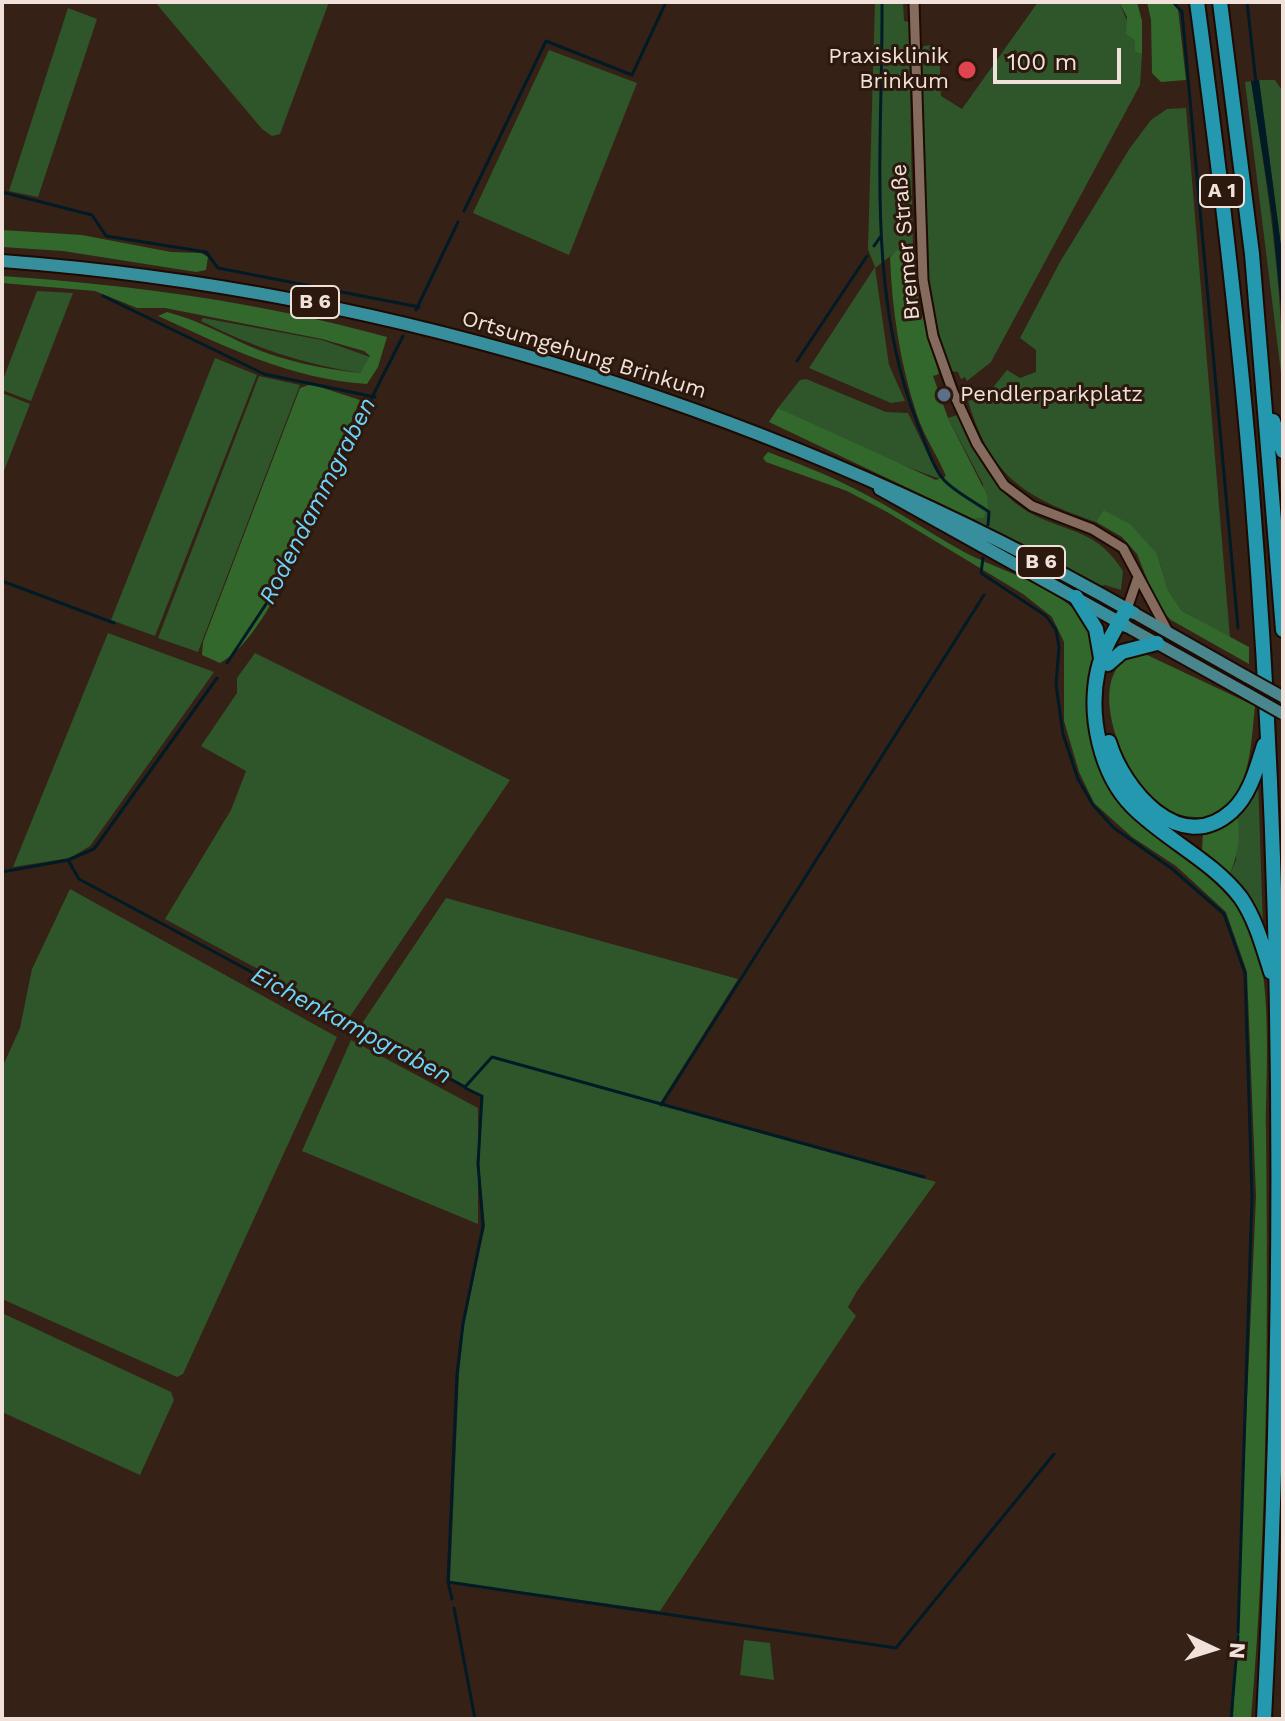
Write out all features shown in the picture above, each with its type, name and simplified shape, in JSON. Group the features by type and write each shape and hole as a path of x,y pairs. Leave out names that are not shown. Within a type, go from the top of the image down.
{"highway":[{"name":"A 1","path":"1197,2 1245,409 1268,734 1277,989 1278,1419 1264,1719"},
{"name":"A 1","path":"1220,2 1243,176 1266,401 1283,630"},
{"name":"Ortsumgehung Brinkum","path":"2,261 145,274 306,300 507,347 620,383 757,433 903,492 965,522 1127,617"},
{"path":"1266,401 1283,451"},
{"name":"Ortsumgehung Brinkum","path":"860,477 1076,597 1127,617"},
{"path":"1076,597 1096,629 1105,661 1103,707 1110,746 1130,787 1142,802 1173,822 1205,825 1234,809 1249,786 1268,734"},
{"path":"1127,617 1096,687 1096,721 1101,746 1114,779 1133,807 1226,881 1242,900 1254,921 1277,989"},
{"path":"1105,661 1122,652 1157,643"}],"main road":[{"name":"B 6","path":"1127,617 1169,632 1283,697"},
{"name":"B 6","path":"1127,617 1157,643 1283,714"}],"street":[{"name":"Bremer Straße","path":"914,2 920,244 929,319 944,369 977,444 1004,485 1038,509 1110,538 1130,556 1140,581 1169,632"},
{"path":"1127,617 1140,581"}],"green space":[{"path":"155,2 329,2 280,134 272,136 262,129"},
{"path":"875,2 903,2 904,21 909,22 913,252 897,251 875,268 889,365 905,401 891,403 809,368 875,267 868,249"},
{"path":"1038,2 1119,2 1135,40 1135,52 1142,54 1140,85 991,362 967,381 965,377 961,379 958,372 951,371 930,293 922,213 921,51 924,46 939,44 941,96 962,109"},
{"path":"1119,2 1137,2 1142,21 1142,54 1135,52 1135,40 1126,34 1127,17"},
{"path":"1147,2 1173,2 1178,9 1186,80 1161,82 1152,73 1151,20"},
{"path":"68,8 97,19 38,197 9,191"},
{"path":"549,50 637,83 569,255 473,213"},
{"path":"1259,80 1275,80 1281,89 1283,261"},
{"path":"1251,81 1277,273 1283,389 1245,82"},
{"path":"1186,108 1230,638 1182,611 1168,590 1157,554 1103,510 1096,522 1049,503 1014,481 988,448 968,401 987,395 1007,370 1020,378 1036,372 1036,350 1020,338 1060,262 1130,148 1151,120 1167,109"},
{"path":"2,230 82,235 171,252 201,253 208,257 206,270 196,272 63,251 2,247"},
{"path":"897,250 913,252 919,304 939,374 933,376 948,418 987,495 988,508 983,518 973,519 769,422 778,408 936,480 946,476 920,423 902,357 890,257"},
{"path":"2,276 99,284 196,297 292,314 387,337 378,367 367,384 339,381 260,360 158,316 167,312 178,315 262,351 318,367 360,373 370,356 364,351 322,339 165,308 137,308 95,291 2,283"},
{"path":"37,291 73,293 31,401 2,390 2,382"},
{"path":"203,318 322,340 370,357 360,373 318,365 239,339 201,321"},
{"path":"215,358 257,375 155,636 111,620"},
{"path":"259,376 300,385 198,652 158,638"},
{"path":"806,379 886,412 908,413 940,479 875,455 778,408 800,380"},
{"path":"311,384 360,400 302,544 282,583 241,646 220,663 202,655 203,642 300,388"},
{"path":"2,393 30,404 2,476"},
{"path":"957,415 998,486 1022,508 1085,536 1104,548 1123,571 1121,590 1105,585 1097,587 973,519 983,518 983,484 948,418"},
{"path":"768,452 867,495 966,553 1034,583 1079,614 1088,627 1093,645 1087,710 1099,763 1114,789 1133,811 1220,885 1238,906 1252,931 1259,951 1266,1000 1267,1276 1264,1498 1251,1719 1233,1719 1256,1196 1247,972 1226,912 1176,866 1132,837 1094,803 1079,772 1064,721 1064,642 1052,617 1023,594 887,512 847,491 766,462 763,458"},
{"path":"1103,510 1130,524 1157,554 1168,590 1182,611 1249,647 1249,664 1171,620 1158,607 1137,554 1122,537 1096,522"},
{"path":"108,633 214,672 90,846 70,858 13,867"},
{"path":"255,653 510,780 349,1018 165,919 231,810 246,771 201,746 237,693 237,678"},
{"path":"1143,653 1255,706 1244,778 1227,808 1213,816 1170,813 1153,800 1123,755 1109,702 1112,679 1123,662"},
{"path":"1258,779 1263,927 1229,876 1236,860 1237,815"},
{"path":"1237,815 1238,846 1229,876 1202,852 1203,831 1216,829"},
{"path":"70,889 337,1037 183,1374 177,1377 2,1299 2,1068 20,1028 32,969"},
{"path":"446,898 738,979 660,1103 571,1080 936,1182 857,1291 848,1307 856,1316 660,1611 450,1582 459,1374 464,1324 485,1226 479,1165 482,1096 361,1025"},
{"path":"351,1040 478,1108 478,1224 302,1151"},
{"path":"2,1313 171,1392 174,1400 140,1475 2,1412"},
{"path":"744,1640 770,1643 774,1680 740,1675"}],"water":[{"path":"1259,80 1283,261 1283,328 1272,216 1251,81"}],"waterway":[{"name":"Rodendammgraben","path":"464,211 546,41 632,75 666,2"},
{"path":"882,2 880,216 890,322 901,374 932,461 959,493 989,512 988,525"},
{"path":"1173,2 1182,12 1238,628"},
{"path":"1247,2 1256,83"},
{"path":"2,192 92,215 106,236 206,252 218,268 419,307"},
{"name":"Rodendammgraben","path":"416,310 458,222"},
{"path":"874,246 881,236"},
{"path":"797,361 867,256"},
{"path":"103,296 264,374 375,397"},
{"name":"Rodendammgraben","path":"227,663 272,595 403,336"},
{"path":"983,558 981,573 1046,616 1056,630 1059,647 1056,685 1063,734 1078,779 1093,805 1114,828 1171,868 1224,914 1245,973 1252,1196 1238,1633"},
{"path":"2,581 114,623"},
{"path":"661,1105 984,595"},
{"name":"Rodendammgraben","path":"2,872 68,860 94,849 217,678"},
{"name":"Eichenkampgraben","path":"68,860 79,879 402,1053"},
{"name":"Eichenkampgraben","path":"423,1064 465,1087 492,1057 924,1177"},
{"path":"452,1599 448,1582 457,1374 463,1324 483,1226 478,1164 482,1096 465,1088"},
{"path":"448,1582 896,1648 1054,1454"},
{"path":"454,1608 475,1719"},
{"path":"1231,1719 1238,1636"}],"place":[{"name":"Praxisklinik Brinkum","path":"967,70"},
{"name":"Pendlerparkplatz","path":"944,395"}]}
